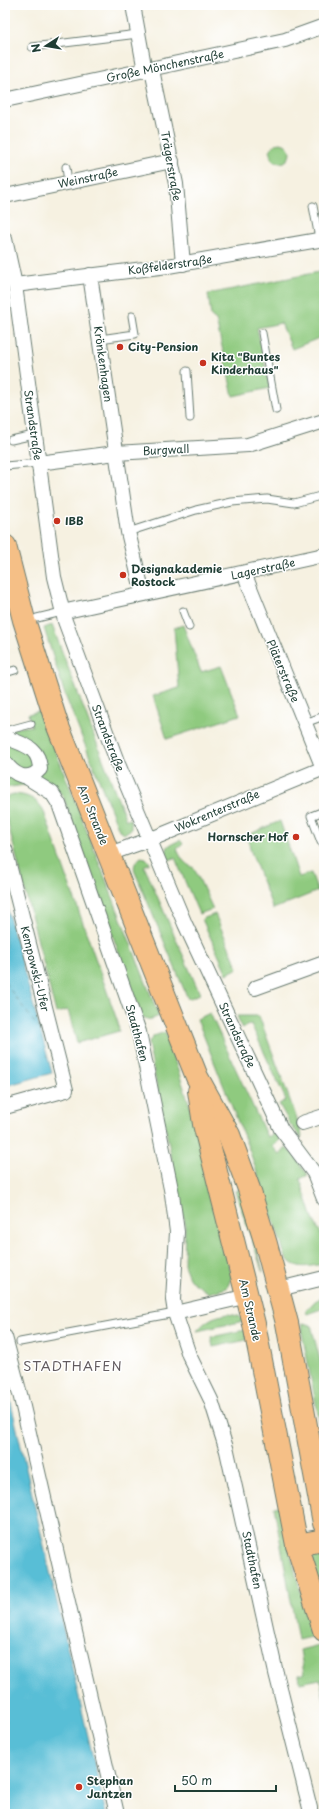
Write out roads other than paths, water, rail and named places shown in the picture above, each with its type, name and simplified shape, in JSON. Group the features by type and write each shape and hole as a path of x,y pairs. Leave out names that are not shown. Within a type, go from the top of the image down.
{"main road":[{"name":"Am Strande","path":"5,546 22,614 57,724 197,1077 229,1135 264,1237 287,1323 323,1518"},
{"name":"Am Strande","path":"197,1077 204,1124 248,1296 263,1366 296,1545 324,1630"},
{"path":"248,1296 278,1289"},
{"path":"292,1523 323,1518"},
{"path":"296,1545 324,1540"}],"street":[{"name":"Trägerstraße","path":"133,5 138,34 172,161 183,264"},
{"name":"Große Mönchenstraße","path":"5,100 285,40 324,26"},
{"name":"Weinstraße","path":"5,196 172,161"},
{"name":"Koßfelderstraße","path":"10,285 183,264 321,236"},
{"name":"Strandstraße","path":"5,239 10,285 34,435 54,577 62,612 118,764 188,930 281,1129 314,1173 324,1200"},
{"name":"Krönkenhagen","path":"90,275 128,532 144,594"},
{"name":"Burgwall","path":"38,463 191,445 248,445 281,433 324,421"},
{"name":"Lagerstraße","path":"62,612 144,594 178,592 244,573 324,555"},
{"name":"Pläterstraße","path":"244,573 324,768"},
{"path":"5,737 34,750 40,760 40,769 28,778 10,770 5,762"},
{"name":"Wokrenterstraße","path":"109,854 149,840 324,768"},
{"name":"Stadthafen","path":"28,778 48,790 59,804 139,1032 172,1194 177,1232 173,1300 175,1313 189,1355 211,1400 227,1451 276,1673 310,1808 310,1814"},
{"name":"Kempowski-Ufer","path":"5,849 66,1090 5,1107"},
{"path":"255,988 324,963"},
{"path":"302,1123 324,1116"},
{"path":"278,1289 324,1278"},
{"path":"175,1313 248,1296"},
{"path":"5,1337 23,1405 117,1814"}],"lane":[{"path":"32,47 138,34"},
{"path":"66,167 68,182"},
{"path":"313,206 321,236"},
{"path":"100,339 135,334 132,316"},
{"path":"262,333 276,410"},
{"path":"188,371 190,418"},
{"path":"10,440 34,435"},
{"name":"Burgwall","path":"5,466 38,463"},
{"path":"128,532 196,510 232,502 267,499 294,503 324,495"},
{"path":"183,611 189,627"},
{"path":"36,618 62,612"},
{"path":"5,673 15,670"},
{"path":"305,723 324,716"},
{"path":"5,731 31,724"},
{"path":"321,842 311,816 324,811"},
{"path":"20,1342 175,1313"}],"water":[{"path":"5,901 52,1073 5,1086"},
{"path":"5,1377 10,1399 106,1814 5,1814"}],"place":[{"name":"City-Pension","path":"120,347"},
{"name":"Kita \"Buntes Kinderhaus\"","path":"203,363"},
{"name":"IBB","path":"57,521"},
{"name":"Designakademie Rostock","path":"123,575"},
{"name":"Hornscher Hof","path":"296,837"},
{"name":"Stephan Jantzen","path":"79,1787"}],"district":[{"name":"STADTHAFEN","path":"73,1366"}]}
